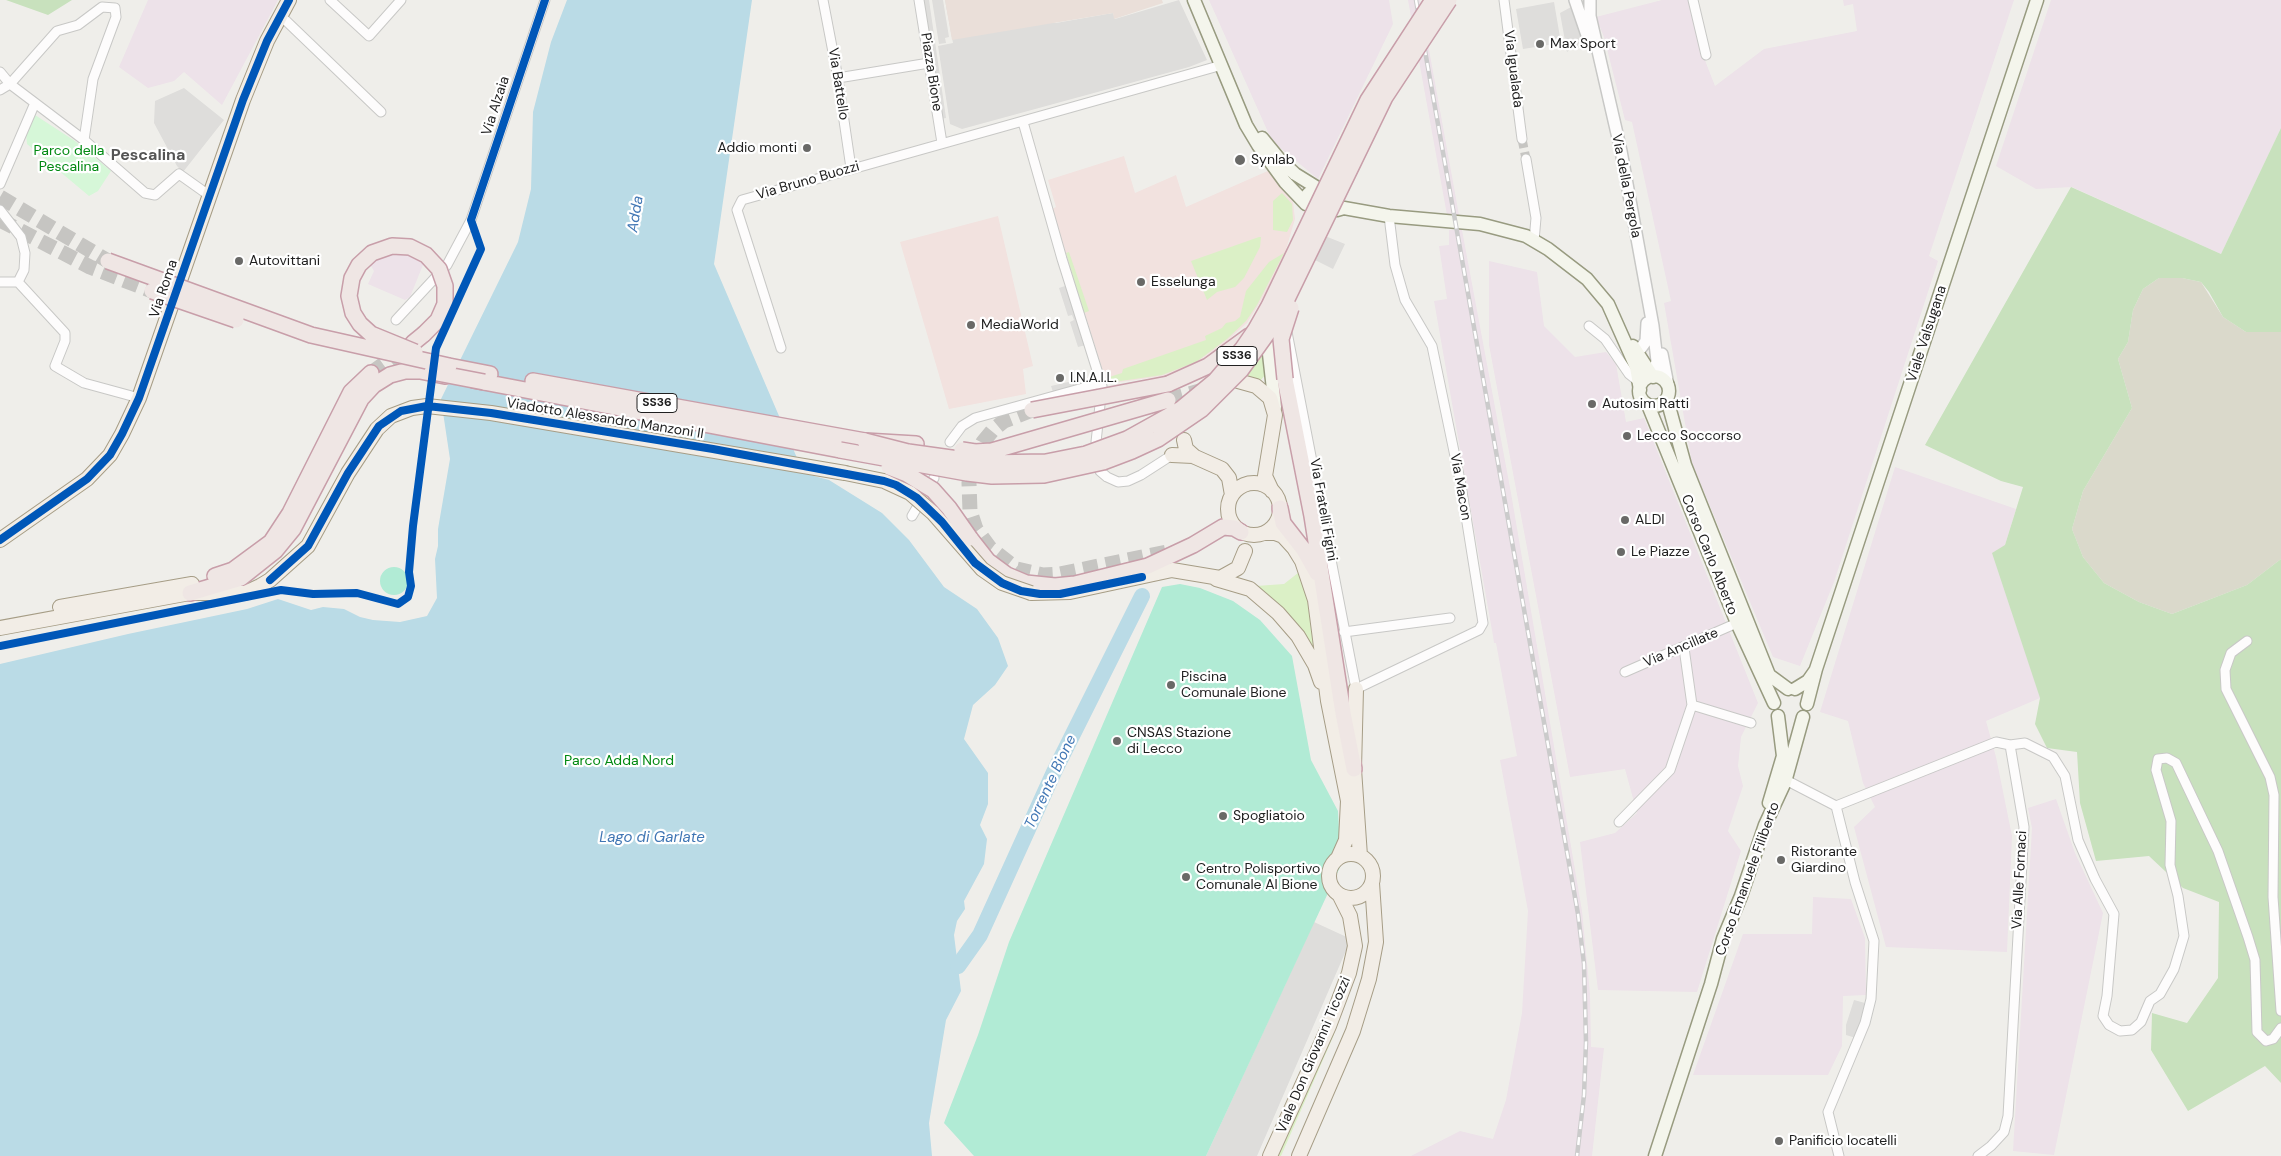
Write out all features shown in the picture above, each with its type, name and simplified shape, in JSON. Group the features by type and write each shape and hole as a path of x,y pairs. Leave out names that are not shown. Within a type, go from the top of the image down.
{"highway":[{"name":"SS36","path":"108,261 311,335 449,366 865,441 908,452 987,463 1028,464 1086,454 1128,439 1181,409 1215,381 1253,334 1269,306 1368,100 1433,0"},
{"name":"SS36","path":"152,291 329,351 484,382 967,473 1020,477 1072,471 1132,451 1165,434 1202,409 1241,370 1269,331 1308,256 1373,118 1399,73 1449,0"},
{"path":"1373,118 1406,78 1462,0"},
{"path":"419,338 438,320 445,304 444,283 439,269 426,255 410,247 389,246 372,253 359,265 350,284 350,302 356,319 373,336 449,366"},
{"path":"1308,256 1283,329 1281,350 1312,516 1343,713 1354,769"},
{"path":"1032,410 1168,384 1208,366 1253,334"},
{"path":"191,588 241,578 275,551 293,530 360,403 366,393 377,383 401,372 420,371 484,382"},
{"path":"191,588 233,570 271,542 290,513 351,392 371,373"},
{"path":"865,441 916,444 975,452 992,450 1168,400"},
{"path":"840,450 900,471 924,483 949,508 988,561 1007,575 1033,589 1070,585 1148,566 1193,545 1223,527 1234,528 1241,532"},
{"path":"1280,508 1284,523 1313,563 1324,593"}],"main road":[{"name":"Via Roma","path":"0,540 74,490 94,474 118,442 139,398 258,62 289,0"},
{"path":"1194,0 1239,105 1258,145 1285,182 1306,204 1308,194 1316,187 1294,174 1280,160 1239,105"},
{"name":"Viale Valsugana","path":"1807,704 1816,669 2037,0"},
{"path":"1335,209 1344,208 1388,216 1480,224 1510,231 1534,241 1561,258 1587,279 1608,304 1620,328 1642,399 1648,405 1659,405 1667,399 1668,385 1662,379 1653,377 1644,381 1639,386"},
{"path":"1620,328 1653,377"},
{"path":"1245,551 1254,538 1263,534 1276,523 1280,508 1264,476 1275,415 1268,345"},
{"path":"1238,381 1256,386 1264,392 1270,398 1275,415"},
{"name":"Corso Carlo Alberto","path":"1667,399 1686,465 1769,676 1791,689"},
{"name":"Corso Carlo Alberto","path":"1648,405 1737,623 1774,703"},
{"name":"Viadotto Alessandro Manzoni II","path":"191,588 245,593 270,580 293,560 317,532 348,473 382,423 398,412 412,408 431,407 501,414 884,481 910,493 933,513 982,569 1002,583 1065,593 1172,570 1184,570 1250,589 1289,624 1315,665 1328,701"},
{"path":"1171,456 1180,450 1184,440 1186,448 1195,457"},
{"path":"1171,456 1195,457 1222,468 1230,478 1232,494"},
{"path":"1263,534 1251,535 1241,532 1233,525 1228,515 1228,504 1232,494 1240,487 1249,483 1265,486 1273,492"},
{"path":"1211,578 1220,578 1233,573 1241,564 1245,551 1245,541 1241,532"},
{"name":"Viale Don Giovanni Ticozzi","path":"1263,534 1275,533 1283,536 1294,548 1307,574 1317,615 1328,701 1348,801 1346,840 1338,858 1333,863 1328,877 1334,891 1340,896 1350,916 1355,946 1349,973 1329,1026 1270,1156"},
{"path":"0,620 191,588"},
{"path":"0,628 191,588"},
{"name":"Viale Valsugana","path":"1791,689 1808,681 1816,669"},
{"path":"1338,858 1353,854 1360,856 1354,769 1356,689"},
{"path":"1791,689 1803,694 1807,704 1803,716 1790,722 1778,716 1774,703 1779,694 1791,689"},
{"name":"Corso Emanuele Filiberto","path":"1778,716 1783,740 1782,778"},
{"name":"Corso Emanuele Filiberto","path":"1655,1156 1712,984 1730,942 1741,896 1803,716"},
{"name":"Viale Don Giovanni Ticozzi","path":"1299,1156 1353,1031 1370,979 1376,942 1371,866 1360,856"},
{"path":"1340,896 1354,898 1360,896 1366,892 1372,882"}],"street":[{"path":"330,0 369,36 401,0"},
{"name":"Via Alzaia","path":"396,320 447,265 471,220 545,0"},
{"name":"Via Battello","path":"823,0 838,78 851,168"},
{"name":"Piazza Bione","path":"919,0 942,143"},
{"name":"Via Igualada","path":"1504,0 1522,139"},
{"name":"Via della Pergola","path":"1575,0 1603,78"},
{"name":"Via della Pergola","path":"1590,0 1590,16 1621,150 1646,294 1656,354 1656,366 1653,377"},
{"path":"1693,0 1706,55"},
{"path":"0,90 10,84 57,31 78,25 102,7 114,8 116,17 93,79 84,140"},
{"path":"280,15 381,112"},
{"path":"838,78 929,63"},
{"name":"Via Bruno Buozzi","path":"781,348 738,210 742,200 1222,65"},
{"path":"0,72 10,84 84,140 145,194 155,195 179,174 210,196"},
{"path":"0,184 35,103"},
{"path":"1023,122 1062,258 1101,383 1096,442"},
{"path":"1526,159 1536,218 1534,241"},
{"path":"0,210 21,237 25,253 24,270 18,282"},
{"name":"Via Macon","path":"1356,689 1479,630 1483,623 1461,485 1432,346 1405,300 1395,265 1388,216"},
{"path":"0,282 18,282 65,332 65,341 55,366 84,383 139,398"},
{"path":"1636,350 1644,344 1646,337 1646,294"},
{"name":"Via della Pergola","path":"1646,294 1655,317 1668,385"},
{"path":"1589,326 1605,339 1639,386"},
{"name":"Via Fratelli Figini","path":"1287,332 1327,529 1344,632 1356,689"},
{"path":"950,442 962,426 975,418 1101,383"},
{"path":"1100,471 1118,482 1128,481 1171,456"},
{"path":"912,516 934,478"},
{"path":"1344,632 1450,618"},
{"name":"Via Ancillate","path":"1625,672 1684,648 1737,623"},
{"path":"2247,641 2231,653 2225,670 2226,689 2270,777 2274,795 2273,897 2281,1010"},
{"path":"1618,822 1670,770 1692,705 1684,648"},
{"path":"1692,705 1751,723"},
{"path":"1836,806 1996,742 2010,745 2025,743 2053,757 2065,776 2078,840 2095,879 2114,914 2108,996 2103,1016 2108,1026 2120,1031 2132,1030 2141,1022 2150,1001 2160,994 2174,970 2184,936 2178,896 2170,864 2172,821 2156,770 2158,759 2167,758 2176,763 2218,852 2248,936 2255,960 2257,1032 2266,1041 2273,1039 2281,1028"},
{"name":"Via Alle Fornaci","path":"1978,1156 1992,1146 2004,1132 2008,1116 2024,827 2010,745"},
{"path":"1782,778 1836,806 1855,882 1874,941 1871,998 1865,1023 1828,1112 1839,1156"}],"shaded area":[{"path":"148,0 278,0 222,105 184,72 174,81 148,88 119,67"},
{"path":"922,0 929,0 946,118 940,119"},
{"path":"932,0 943,0 949,37 945,38 946,43 939,44"},
{"path":"945,0 1056,23 1113,13 1115,19 1179,0 1207,60 1189,67 962,129 950,124 938,46 953,43"},
{"path":"945,0 1162,0 1163,3 1114,19 1113,13 952,40"},
{"path":"1209,0 1389,0 1393,24 1318,179 1272,141"},
{"path":"1408,0 1420,0 1459,215 1447,215"},
{"path":"1662,0 1688,0 1699,45 1715,86 1764,49 1857,31 1853,4 1844,6 1843,0 2014,0 1929,256 1938,261 1834,582 1800,666 1773,657 1692,463 1664,303 1671,301 1632,122 1625,120 1604,37 1596,17"},
{"path":"2051,0 2281,0 2281,128 2221,254 2072,187 2036,189 1996,166"},
{"path":"1554,2 1561,43 1523,49 1516,9"},
{"path":"1573,6 1587,48 1573,47 1567,52 1560,13"},
{"path":"184,88 224,120 183,172 177,166 154,123 155,101"},
{"name":"Esselunga","path":"1124,156 1135,193 1176,175 1186,207 1270,170 1293,202 1295,219 1285,253 1269,288 1247,323 1228,340 1196,363 1162,376 1107,384 1052,209 1056,207 1048,180"},
{"path":"998,216 1033,366 1023,369 1026,394 949,409 900,242"},
{"path":"1449,230 1462,230 1511,493 1582,911 1590,994 1591,1047 1604,1048 1592,1156 1411,1156 1460,1131 1493,1139 1506,1100 1522,1013 1528,911 1500,760 1517,756 1496,643 1494,643 1434,301 1447,299 1439,246 1449,245"},
{"path":"1325,236 1345,244 1333,269 1315,260"},
{"path":"429,250 410,297 405,300 368,284 374,271 364,255"},
{"path":"1489,261 1537,272 1544,326 1575,357 1606,352 1616,364 1626,422 1644,418 1758,703 1741,737 1738,766 1743,786 1728,831 1741,851 1697,992 1598,990 1580,842 1615,833 1637,813 1625,769 1570,777 1489,345"},
{"path":"2159,278 2182,278 2201,282 2223,317 2246,332 2281,332 2281,559 2247,585 2172,614 2139,602 2104,583 2083,557 2072,529 2083,491 2132,408 2118,359 2128,342 2133,310 2143,289"},
{"path":"1068,285 1086,345 1078,347 1070,322 1074,320 1072,315 1068,316 1059,288"},
{"path":"1081,379 1083,385 1053,392 1051,386"},
{"path":"1895,467 2016,509 2005,545 2040,698 1986,721 1996,757 2012,836 2007,952 1886,947 1854,827 1875,807 1863,783 1848,721 1820,712"},
{"path":"2056,799 2075,853 2103,913 2054,1155 2013,1151 2032,828 2028,808"},
{"path":"1813,897 1851,899 1865,938 1866,995 1843,996 1842,1046 1828,1075 1693,1075 1743,934 1812,934"},
{"path":"1314,922 1351,939 1257,1156 1206,1156"},
{"path":"1854,1000 1865,1003 1856,1038 1846,1035 1846,1025"}],"green space":[{"path":"6,0 72,0 48,15"},
{"name":"Parco della Pescalina","path":"35,115 75,141 111,171 98,191 89,196 27,144 26,134"},
{"path":"2281,128 2281,332 2246,332 2223,317 2201,282 2182,278 2159,278 2143,289 2133,310 2128,342 2118,359 2132,408 2083,491 2072,529 2083,557 2104,583 2139,602 2172,614 2247,585 2281,559 2281,1083 2265,1066 2188,1111 2151,1050 2152,1013 2187,1023 2218,978 2219,902 2183,888 2149,856 2096,861 2080,803 2077,752 2047,748 2035,724 2040,698 1992,553 2005,545 2023,487 2001,481 1925,445 2071,187 2221,254"},
{"path":"1282,193 1292,204 1293,220 1287,232 1273,230 1273,201"},
{"path":"1261,237 1260,247 1244,278 1235,287 1217,292 1207,300 1191,261"},
{"path":"1069,252 1089,311 1084,313 1066,253"},
{"path":"1284,253 1257,305 1246,321 1227,339 1196,362 1162,375 1107,383 1106,378 1122,373 1123,369 1206,340 1205,336 1222,328 1226,323 1235,321 1240,317 1246,291 1269,262"},
{"path":"1262,353 1266,374 1260,381 1245,375"},
{"path":"394,567 404,571 408,581 404,591 394,595 384,591 380,581 384,571"},
{"path":"1303,569 1320,657 1256,586 1284,584"},
{"name":"Centro Polisportivo Comunale Al Bione","path":"1180,584 1200,588 1233,601 1260,620 1292,656 1311,760 1338,811 1341,865 1206,1156 974,1156 944,1123 978,1035 1009,942 1162,587"},
{"path":"1355,973 1333,1037 1281,1156 1275,1156"}],"water":[{"name":"Lago di Garlate","path":"567,0 752,0 714,264 800,465 810,475 829,480 882,513 909,540 944,587 977,609 998,638 1008,666 995,685 973,705 964,739 988,773 988,804 980,825 987,839 984,864 964,901 965,909 957,921 954,935 961,991 946,1020 929,1123 932,1156 0,1156 0,664 247,609 278,599 311,610 323,607 344,609 360,617 373,620 400,622 427,616 437,598 435,559 450,459 441,399 518,242 531,189 533,112 551,42"}],"waterway":[{"name":"Torrente Bione","path":"958,966 980,935 1054,772 1142,596"}],"tunnel":[{"path":"1522,139 1526,159"},
{"path":"0,197 108,261"},
{"path":"0,220 90,267 152,291"},
{"path":"371,373 406,348"},
{"path":"1168,400 1203,390"},
{"path":"1032,410 1004,421 993,430 983,442 972,464 969,483 970,511 976,529 990,548 1017,569 1043,575 1060,574 1172,551"}],"railway":[{"path":"1416,0 1578,914 1584,964 1586,1042 1584,1095 1577,1156"}],"cycle path":[{"path":"0,540 87,479 110,455 122,434 139,398 243,100 267,41 289,0"},
{"path":"0,646 281,590 313,594 357,593 398,604 408,597 411,586 409,572 413,526 436,348 481,249 471,220 545,0"},
{"path":"270,580 308,546 348,473 379,426 401,411 427,406 491,413 713,449 884,481 896,485 917,498 942,522 975,563 1002,583 1021,591 1040,594 1060,594 1142,577"}],"place":[{"name":"Max Sport","path":"1540,44"},
{"name":"Addio monti","path":"807,148"},
{"name":"Synlab","path":"1240,160"},
{"name":"Autovittani","path":"239,261"},
{"name":"Esselunga","path":"1141,282"},
{"name":"MediaWorld","path":"971,325"},
{"name":"I.N.A.I.L.","path":"1060,378"},
{"name":"Autosim Ratti","path":"1592,404"},
{"name":"Lecco Soccorso","path":"1627,436"},
{"name":"ALDI","path":"1625,520"},
{"name":"Le Piazze","path":"1621,552"},
{"name":"Piscina Comunale Bione","path":"1171,685"},
{"name":"CNSAS Stazione di Lecco","path":"1117,741"},
{"name":"Spogliatoio","path":"1223,816"},
{"name":"Ristorante Giardino","path":"1781,860"},
{"name":"Centro Polisportivo Comunale Al Bione","path":"1186,877"},
{"name":"Panificio locatelli","path":"1779,1141"}],"district":[{"name":"Pescalina","path":"148,156"}],"water label":[{"name":"Adda","path":"636,214"}],"park label":[{"name":"Parco Adda Nord","path":"619,761"}]}
